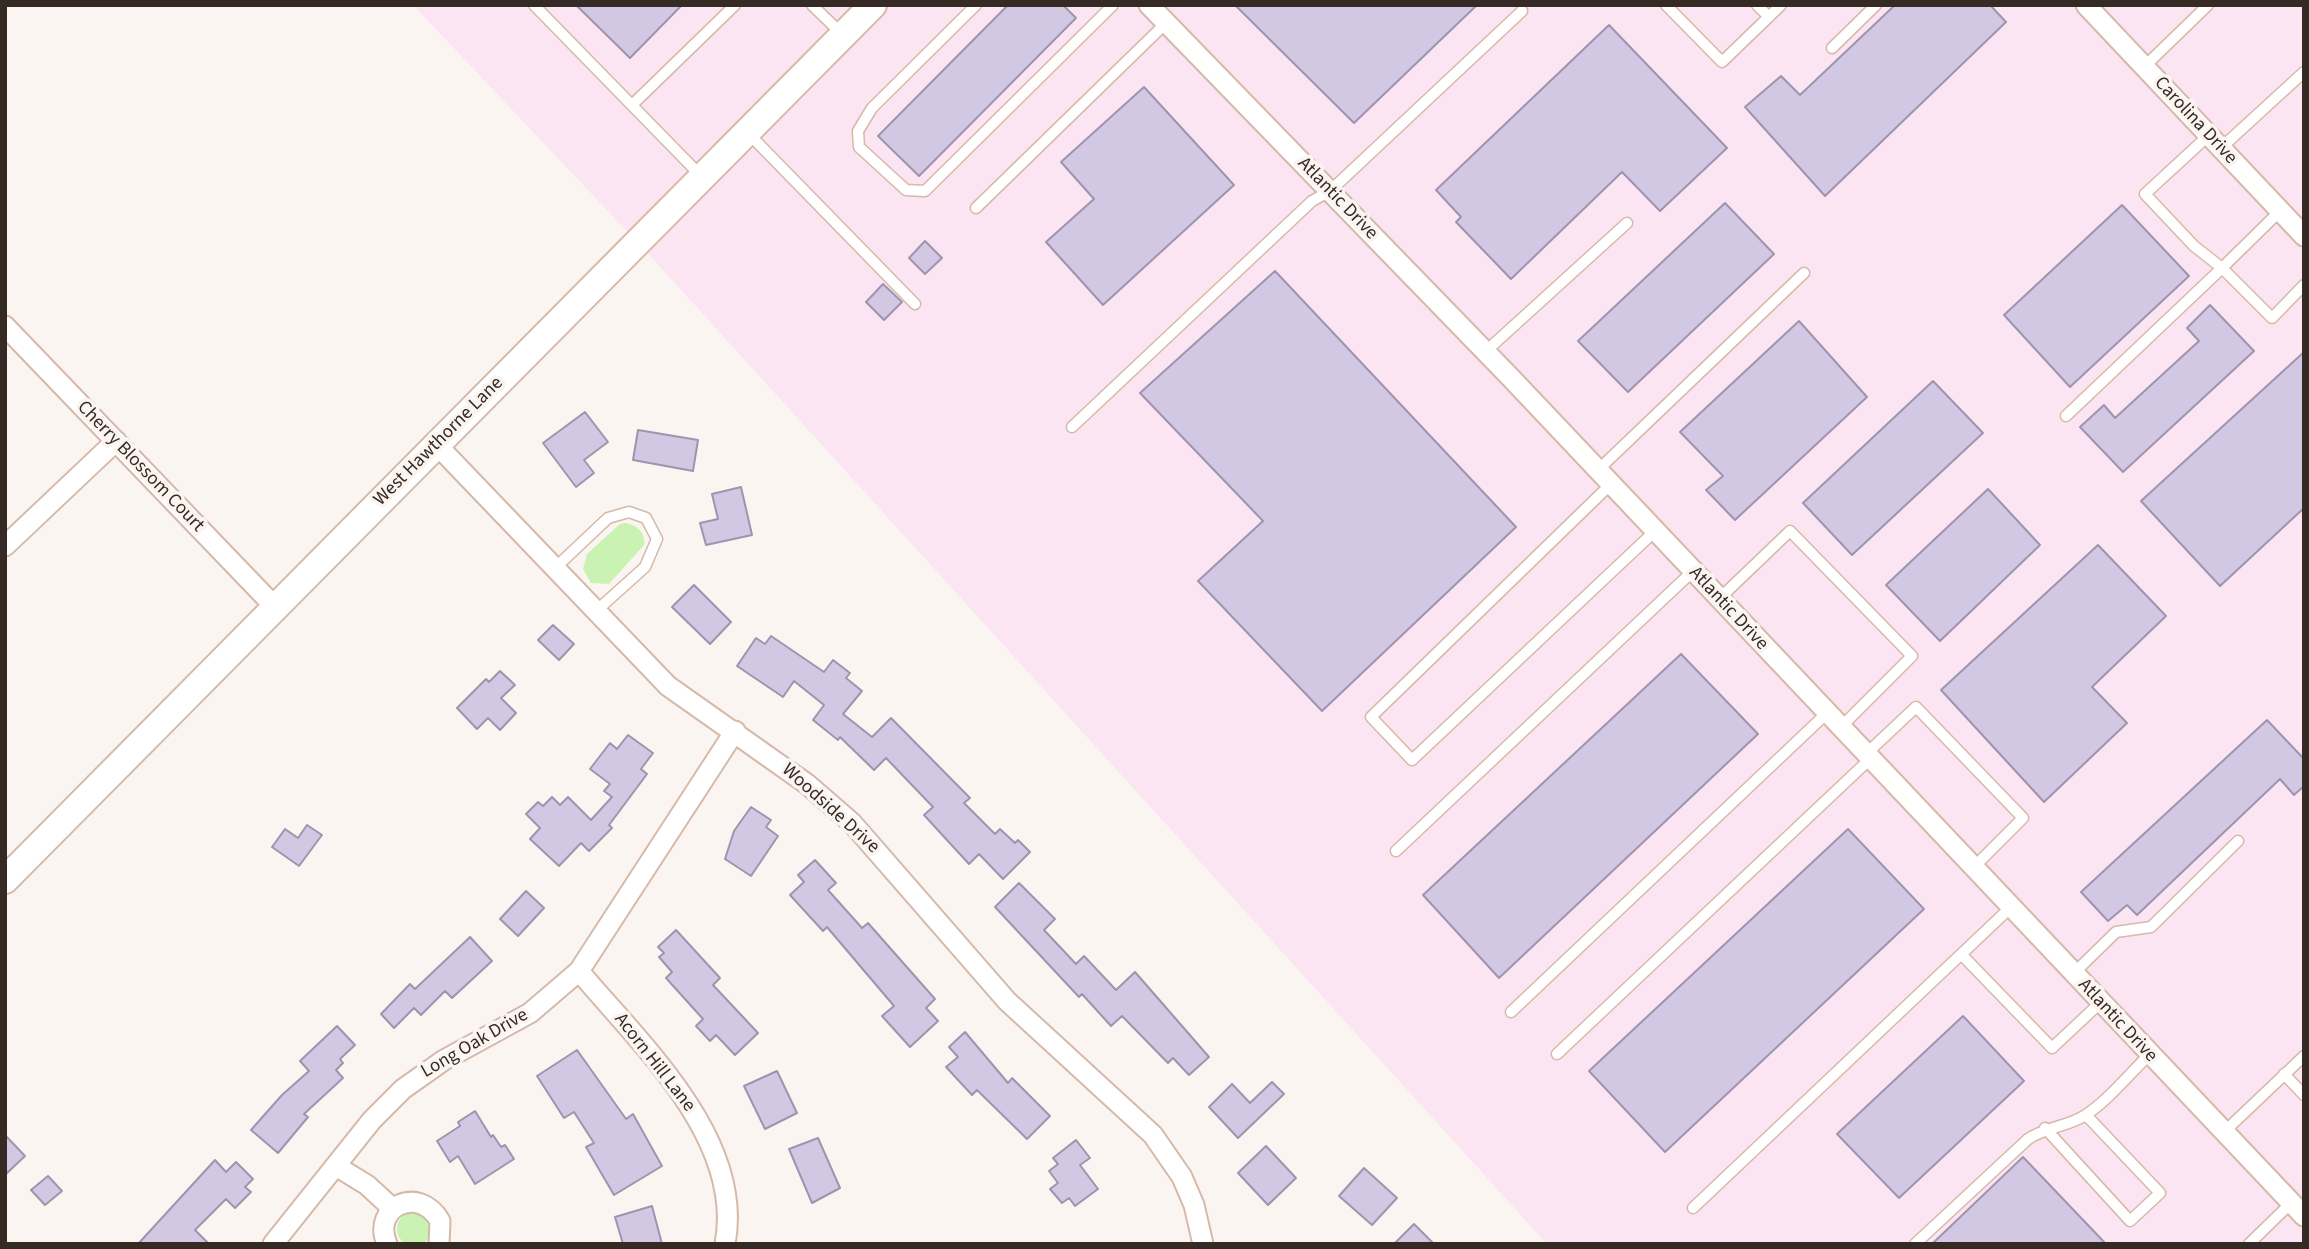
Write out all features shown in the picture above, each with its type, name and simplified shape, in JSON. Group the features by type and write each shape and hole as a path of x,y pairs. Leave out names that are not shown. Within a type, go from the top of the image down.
{"street":[{"name":"West Hawthorne Lane","path":"5,880 873,5"},
{"name":"Atlantic Drive","path":"1149,5 1485,352 2297,1210"},
{"name":"Carolina Drive","path":"2085,5 2304,236"},
{"name":"Cherry Blossom Court","path":"5,326 275,607"},
{"path":"5,547 116,442"},
{"name":"Woodside Drive","path":"436,444 668,686 807,784 852,823 1007,1001 1153,1135 1182,1177 1194,1205 1203,1244"},
{"name":"Long Oak Drive","path":"273,1244 372,1120 403,1089 444,1060 530,1013 579,971 735,732"},
{"name":"Acorn Hill Lane","path":"579,971 676,1087 700,1123 730,1204 725,1244"},
{"path":"336,1166 367,1185 393,1209"},
{"path":"387,1244 383,1229 393,1209 414,1201 434,1211 440,1221 439,1244"}],"lane":[{"path":"534,5 702,177"},
{"path":"632,105 735,5"},
{"path":"812,5 843,36"},
{"path":"976,5 872,108 858,131 859,147 906,190 925,191 1113,5"},
{"path":"1666,5 1721,62 1781,5"},
{"path":"1757,5 1769,17"},
{"path":"1832,48 1876,5"},
{"path":"2144,67 2208,5"},
{"path":"1072,427 1312,201 1330,191 1522,11"},
{"path":"976,208 1166,23"},
{"path":"2304,72 2145,194 2194,246 2222,268 2272,318 2304,285"},
{"path":"747,132 915,304"},
{"path":"2066,416 2280,211"},
{"path":"1485,352 1627,223"},
{"path":"1655,531 1412,760 1371,717 1804,273"},
{"path":"554,569 608,518 629,512 646,518 657,539 645,567 595,612"},
{"path":"1511,1012 1834,720 1912,656 1790,531 1719,599"},
{"path":"1396,851 1693,571"},
{"path":"1557,1054 1868,757 1916,707 2023,818 1973,868"},
{"path":"2073,974 2116,932 2151,927 2238,841"},
{"path":"1693,1208 2010,908"},
{"path":"1961,954 2052,1048 2100,1003"},
{"path":"1915,1244 1990,1171 2045,1128 2068,1124 2086,1115 2149,1055"},
{"path":"2222,1133 2304,1056"},
{"path":"2284,1074 2304,1095"},
{"path":"2045,1128 2130,1221 2160,1194 2086,1115"},
{"path":"2249,1244 2297,1210"}],"shaded area":[{"path":"413,5 2304,5 2304,1244 1547,1244 653,259"}],"green space":[{"path":"626,523 640,531 644,537 644,545 609,584 591,583 583,569 587,554 620,524"},
{"path":"414,1212 426,1217 431,1229 426,1241 414,1246 402,1241 397,1229 402,1217"}],"building":[{"path":"576,5 682,5 630,58"},
{"path":"1008,5 1063,5 1076,18 919,176 878,136"},
{"path":"1235,5 1477,5 1354,123"},
{"path":"1895,5 1990,5 2006,22 1825,196 1745,107 1781,76 1800,95"},
{"path":"1609,25 1727,148 1660,211 1622,172 1511,279 1456,222 1461,217 1436,190"},
{"path":"1144,87 1234,185 1103,305 1046,242 1094,199 1061,162"},
{"path":"1725,203 1774,254 1628,392 1578,341"},
{"path":"2122,205 2189,276 2070,387 2004,315"},
{"path":"925,241 942,258 925,274 909,258"},
{"path":"1275,271 1516,527 1322,711 1198,581 1263,521 1140,393"},
{"path":"883,284 902,302 884,320 866,302"},
{"path":"2210,305 2254,351 2123,472 2080,427 2104,405 2115,418 2199,341 2187,328"},
{"path":"1799,321 1867,397 1735,520 1706,490 1723,476 1680,432"},
{"path":"2304,352 2304,508 2220,586 2141,501"},
{"path":"1933,381 1983,433 1852,555 1803,503"},
{"path":"585,412 608,442 584,460 594,473 576,487 543,443"},
{"path":"638,430 698,440 693,471 633,460"},
{"path":"741,487 752,535 706,545 700,523 718,519 712,494"},
{"path":"1988,489 2040,545 1940,641 1886,585"},
{"path":"2098,545 2166,616 2092,687 2127,723 2044,802 1941,690"},
{"path":"694,585 731,622 710,644 672,607"},
{"path":"553,625 574,644 559,660 538,640"},
{"path":"771,636 824,672 833,660 850,673 846,678 862,691 843,714 872,737 891,718 970,798 964,803 995,834 1000,829 1015,843 1018,840 1030,852 1003,879 979,854 969,864 924,815 933,807 886,758 874,770 840,737 838,740 813,720 824,705 794,681 783,697 737,666 756,638 765,644"},
{"path":"1681,654 1758,734 1499,978 1423,895"},
{"path":"500,671 515,685 501,698 516,713 500,730 488,718 477,729 457,708 486,679 489,682"},
{"path":"2267,720 2304,759 2304,786 2294,795 2280,779 2137,915 2127,905 2108,921 2081,892"},
{"path":"628,735 653,753 641,769 647,774 609,825 612,828 589,851 581,843 559,866 530,839 540,828 526,814 538,802 543,806 552,797 560,805 568,797 591,820 612,797 604,791 610,784 590,769 610,743 617,749"},
{"path":"751,807 771,820 766,827 778,836 751,876 725,859 734,831"},
{"path":"307,825 322,835 299,866 272,847 285,829 298,838"},
{"path":"1848,829 1924,909 1665,1152 1589,1071"},
{"path":"815,860 836,883 828,890 862,928 868,923 935,999 926,1008 938,1021 910,1047 882,1016 894,1006 827,927 823,931 790,895 804,882 798,875"},
{"path":"1019,883 1055,919 1044,930 1076,964 1084,956 1116,990 1135,972 1209,1057 1189,1075 1173,1058 1168,1063 1122,1016 1111,1026 1082,994 1079,997 995,907"},
{"path":"526,891 544,908 518,936 500,919"},
{"path":"676,930 720,978 713,985 758,1033 735,1055 716,1035 710,1041 696,1026 703,1019 666,978 672,972 659,957 664,953 658,947"},
{"path":"470,937 492,961 452,998 445,991 421,1015 414,1008 394,1028 381,1014 410,984 415,989"},
{"path":"1963,1016 2024,1081 1899,1198 1837,1134"},
{"path":"337,1026 355,1045 340,1059 343,1063 336,1070 343,1078 304,1114 308,1117 278,1153 251,1130 282,1095 309,1071 300,1061"},
{"path":"965,1032 1008,1083 1012,1078 1050,1116 1027,1139 977,1090 972,1095 946,1067 958,1057 949,1047"},
{"path":"577,1050 626,1119 633,1114 662,1166 614,1195 586,1147 594,1143 574,1112 564,1118 537,1076"},
{"path":"777,1071 797,1113 765,1129 744,1086"},
{"path":"1272,1082 1284,1094 1238,1138 1209,1107 1232,1084 1250,1103"},
{"path":"475,1111 491,1137 493,1135 501,1147 505,1145 514,1159 475,1184 458,1156 450,1162 437,1141 460,1126 458,1122"},
{"path":"5,1135 25,1156 5,1175"},
{"path":"818,1138 840,1188 812,1203 789,1149"},
{"path":"1076,1140 1090,1158 1080,1165 1098,1189 1075,1206 1069,1198 1062,1203 1050,1189 1058,1183 1049,1171 1058,1164 1053,1158"},
{"path":"1266,1146 1296,1178 1268,1205 1238,1173"},
{"path":"2023,1157 2106,1244 1932,1244"},
{"path":"215,1160 226,1172 236,1162 253,1179 245,1187 251,1192 235,1208 226,1199 195,1230 209,1244 138,1244"},
{"path":"1364,1168 1397,1198 1372,1225 1339,1196"},
{"path":"48,1176 62,1191 45,1205 31,1190"},
{"path":"652,1206 662,1244 623,1244 615,1217"},
{"path":"1414,1224 1434,1244 1394,1244"}]}
